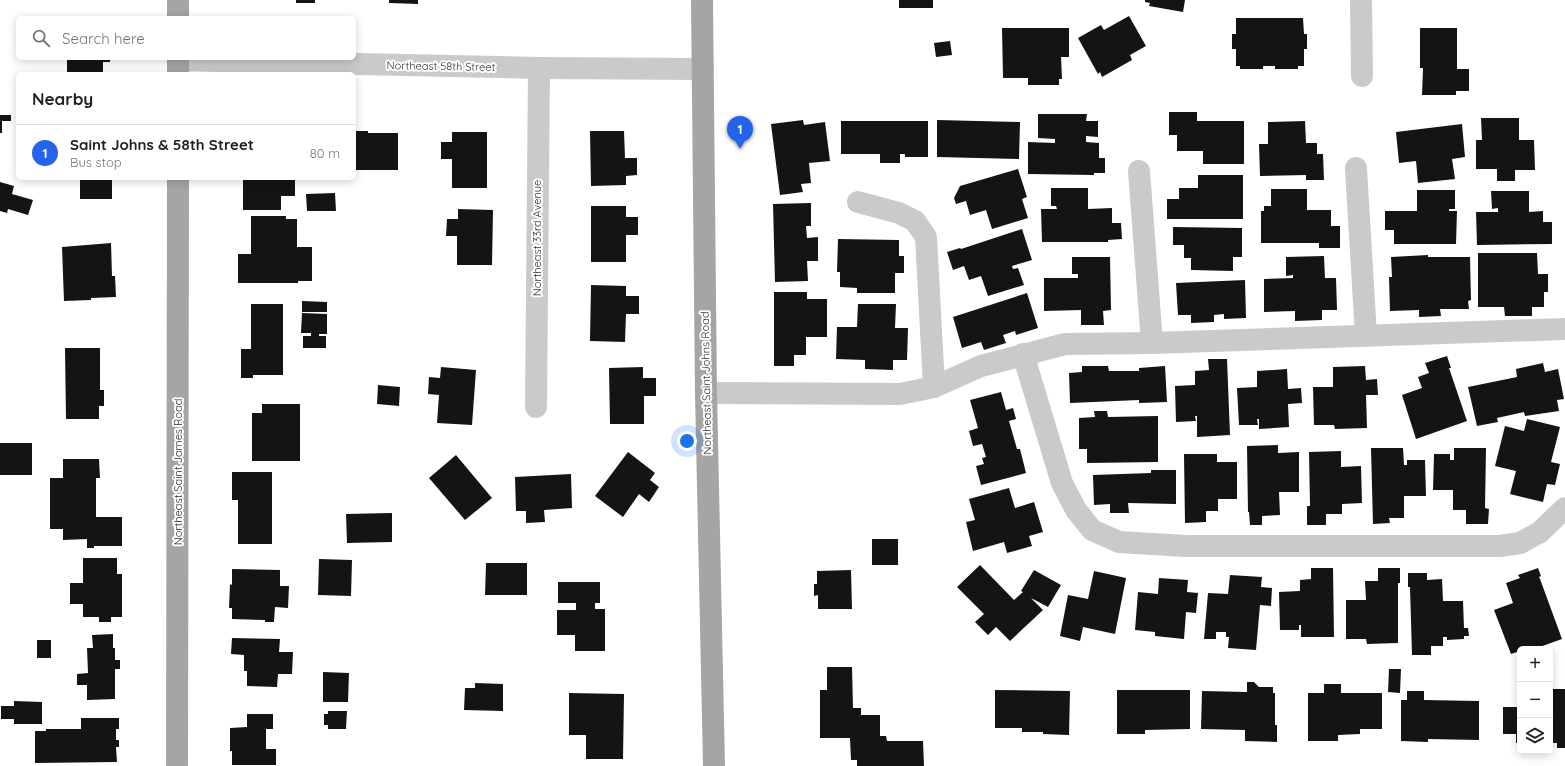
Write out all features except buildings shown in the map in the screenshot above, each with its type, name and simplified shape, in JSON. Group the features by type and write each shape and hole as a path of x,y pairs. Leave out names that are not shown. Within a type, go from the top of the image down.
{"main road":[{"path":"178,0 178,16"},
{"name":"Northeast Saint Johns Road","path":"702,0 706,393 714,766"},
{"name":"Northeast Saint James Road","path":"178,180 178,766"}],"street":[{"path":"1362,0 1362,76"},
{"name":"Northeast 58th Street","path":"178,64 703,69"},
{"name":"Northeast 33rd Avenue","path":"536,407 539,68"},
{"path":"1356,168 1366,336"},
{"path":"1139,171 1152,343"},
{"path":"858,202 899,213 915,221 926,237 934,387"},
{"path":"706,393 900,394 934,387 981,366 1066,344 1152,343 1565,329"},
{"path":"1024,354 1062,483 1076,510 1092,530 1119,542 1186,546 1500,546 1520,543 1540,532 1565,508"}],"place":[{"name":"Saint Johns & 58th Street","path":"740,149"}]}
